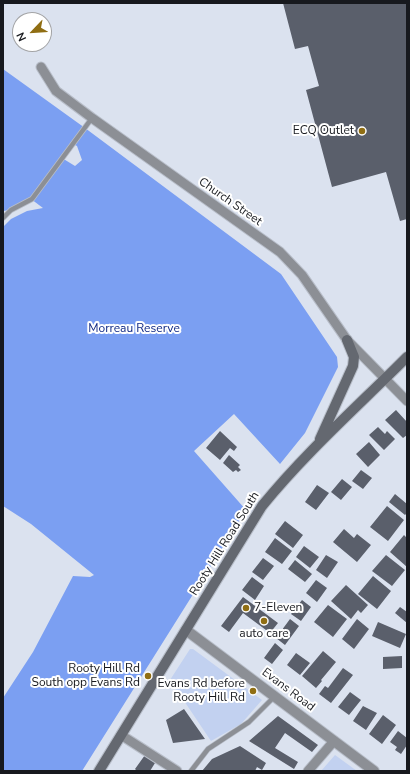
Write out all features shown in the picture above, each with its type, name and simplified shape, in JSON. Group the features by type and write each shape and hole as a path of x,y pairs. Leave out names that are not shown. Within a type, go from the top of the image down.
{"main road":[{"path":"318,444 353,366 354,357 347,340"},
{"name":"Rooty Hill Road South","path":"99,771 262,506 284,479 318,444 407,357"}],"street":[{"name":"Church Street","path":"41,67 56,91 280,252 302,274 347,340 407,401"},
{"name":"Evans Road","path":"186,630 374,771"},
{"path":"122,735 177,771"},
{"path":"308,771 334,741"}],"lane":[{"path":"3,218 11,210 32,199 92,118"},
{"path":"191,771 208,749 249,722 275,696"}],"shaded area":[{"path":"190,649 193,649 262,700 241,724 211,741 170,680"},
{"path":"335,755 357,771 321,771"}],"green space":[{"name":"Morreau Reserve","path":"3,69 281,274 337,357 338,367 305,433 280,464 234,414 194,451 246,510 82,771 3,771 3,698 33,652 73,576 90,577 94,575 31,524 3,506 3,227 11,219 27,211 43,208 31,199 11,210 3,211","holes":["73,144 77,146 82,160 75,166 62,158"]}],"building":[{"name":"ECQ Outlet","path":"283,3 407,3 407,219 400,221 386,172 332,187 306,90 319,86 308,46 295,49"},
{"path":"396,410 407,422 407,435 403,438 385,420"},
{"path":"378,427 385,434 387,431 395,439 384,450 369,435"},
{"path":"220,431 237,447 234,451 230,448 220,460 206,448"},
{"path":"369,442 380,455 368,467 356,454"},
{"path":"229,455 240,465 238,467 241,470 238,472 236,470 233,472 223,463"},
{"path":"361,470 372,478 363,489 352,481"},
{"path":"342,479 352,487 341,500 331,492"},
{"path":"317,485 329,493 316,510 305,502"},
{"path":"395,494 407,504 407,513 405,515 389,502"},
{"path":"387,506 404,520 388,541 370,527"},
{"path":"285,521 303,535 293,548 275,534"},
{"path":"344,529 354,538 357,534 371,545 357,562 333,542"},
{"path":"404,535 407,538 407,567 390,552"},
{"path":"275,538 292,551 282,564 265,552"},
{"path":"304,546 319,557 310,568 296,557"},
{"path":"326,555 338,562 327,578 316,570"},
{"path":"386,555 405,570 392,586 372,571"},
{"path":"263,558 274,566 263,580 252,572"},
{"path":"295,560 312,574 305,582 288,569"},
{"path":"373,576 391,591 377,609 358,594"},
{"path":"252,577 264,586 255,600 242,590"},
{"path":"316,580 327,588 317,602 306,593"},
{"path":"346,585 368,605 361,613 358,610 351,619 331,601"},
{"path":"243,597 278,623 270,633 243,613 229,632 221,626"},
{"path":"302,600 311,607 301,621 291,614"},
{"path":"328,605 347,619 333,637 314,622"},
{"path":"400,607 407,612 407,623 395,613"},
{"path":"290,619 299,626 285,645 276,638"},
{"path":"357,619 369,629 354,649 342,639"},
{"path":"378,622 406,634 400,648 372,636"},
{"path":"275,643 283,650 272,664 264,658"},
{"path":"323,651 336,662 316,688 302,676"},
{"path":"296,653 310,663 300,675 287,665"},
{"path":"402,656 402,668 383,669 383,657"},
{"path":"343,668 353,675 331,703 319,694 325,686 328,688"},
{"path":"350,692 361,700 349,715 338,707"},
{"path":"363,706 377,713 366,730 353,721"},
{"path":"184,709 205,739 173,743 166,720"},
{"path":"383,715 396,725 382,744 369,734"},
{"path":"278,716 318,745 312,752 285,733 275,748 298,762 294,769 249,741"},
{"path":"398,731 407,738 407,745 401,754 395,750 397,747 390,742"},
{"path":"240,746 266,763 262,770 257,767 255,771 202,771 212,759"},
{"path":"145,755 155,763 150,771 137,771 135,769"}],"place":[{"name":"ECQ Outlet","path":"362,131"},
{"name":"7-Eleven","path":"246,608"},
{"name":"auto care","path":"264,621"},
{"name":"Rooty Hill Rd South opp Evans Rd","path":"148,676"},
{"name":"Evans Rd before Rooty Hill Rd","path":"253,691"}]}
